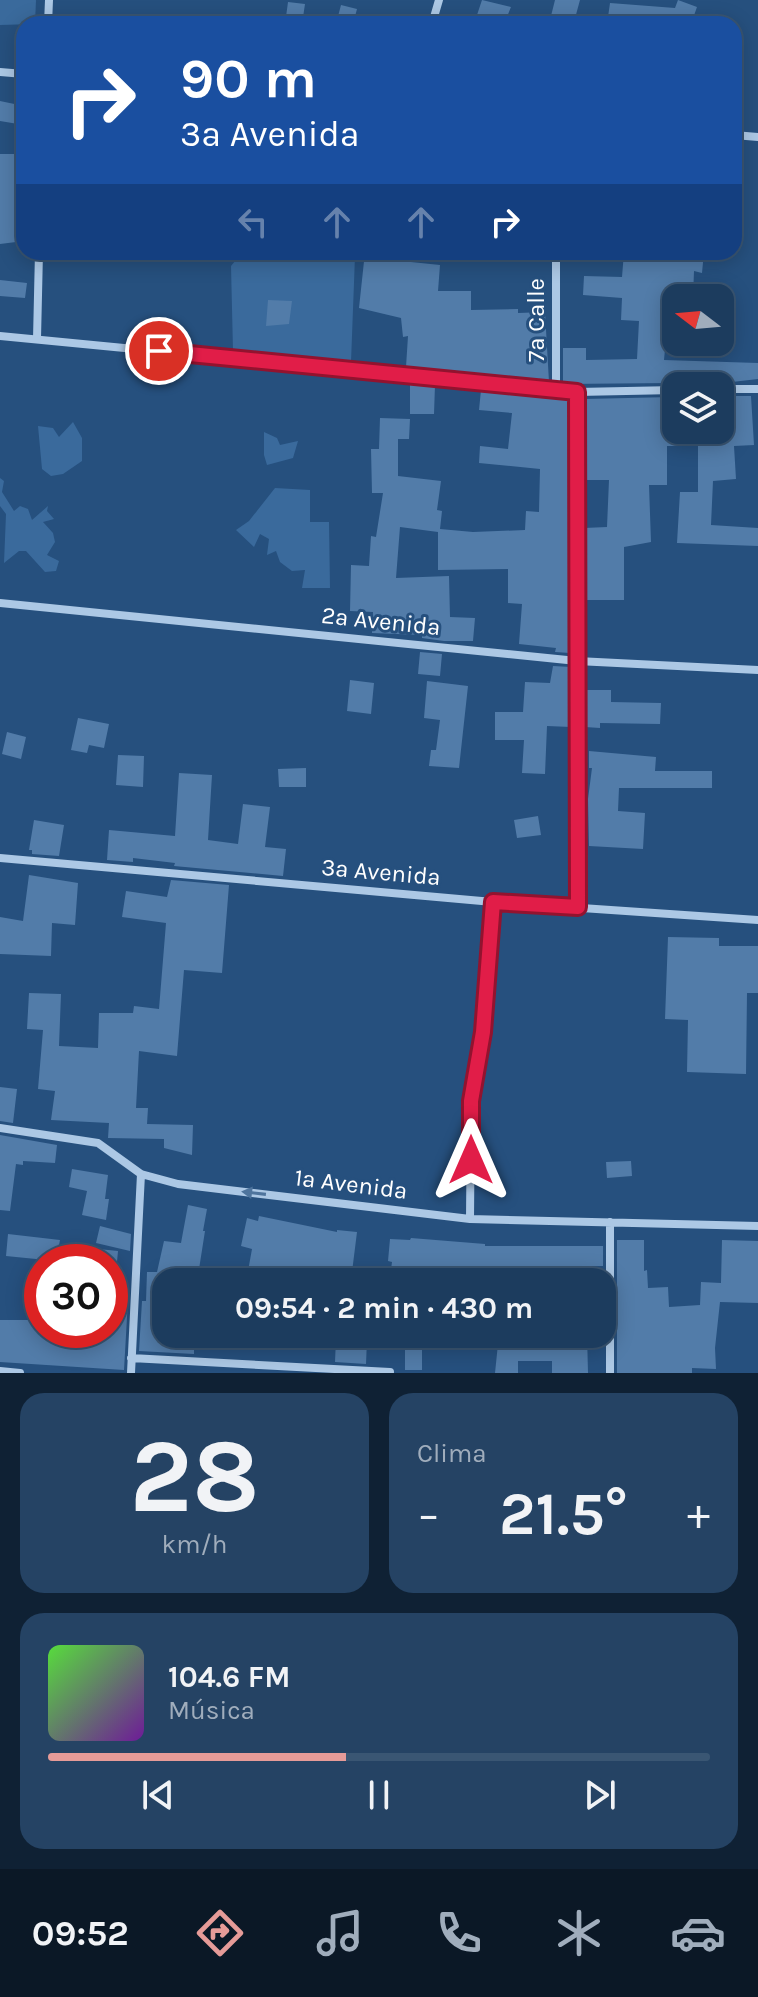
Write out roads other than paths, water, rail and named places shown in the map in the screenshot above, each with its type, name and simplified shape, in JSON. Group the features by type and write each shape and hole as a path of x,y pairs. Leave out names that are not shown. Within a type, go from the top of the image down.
{"street":[{"path":"37,339 39,260"},
{"name":"7a Calle","path":"556,260 556,389"},
{"path":"0,336 577,392 662,390"},
{"path":"734,389 758,389"},
{"path":"577,392 578,907"},
{"name":"2a Avenida","path":"0,603 577,661 758,670"},
{"name":"3a Avenida","path":"0,858 493,902 758,920"},
{"path":"470,1219 471,1101 483,1032 493,902"},
{"name":"1a Avenida","path":"0,1128 98,1143 141,1174 178,1184 470,1219 758,1226"},
{"path":"131,1373 141,1174"},
{"path":"610,1222 610,1373"},
{"path":"131,1358 390,1372"},
{"path":"0,1371 20,1373"}]}
